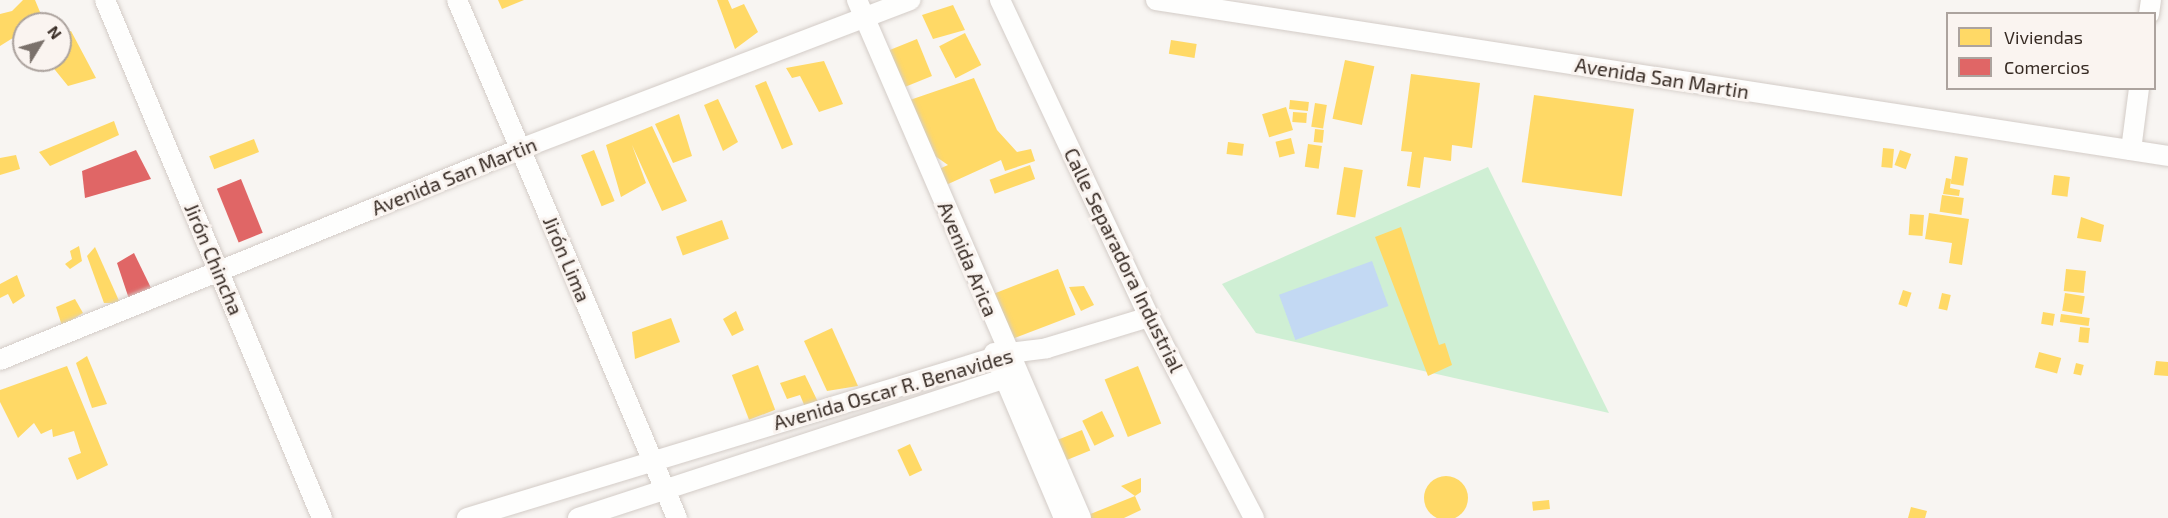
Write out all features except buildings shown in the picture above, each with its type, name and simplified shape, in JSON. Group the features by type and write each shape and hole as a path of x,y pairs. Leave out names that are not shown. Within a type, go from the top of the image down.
{"street":[{"name":"Jirón Chincha","path":"105,0 322,518"},
{"name":"Jirón Lima","path":"457,0 677,518"},
{"name":"Avenida Arica","path":"844,0 858,12 1011,377 1064,518"},
{"name":"Avenida San Martin","path":"0,360 858,12 911,0"},
{"name":"Calle Separadora Industrial","path":"1000,0 1149,317 1254,518"},
{"name":"Avenida San Martin","path":"1156,0 2168,156"},
{"path":"2131,150 2139,90"},
{"path":"1047,348 1149,317"},
{"name":"Avenida Oscar R. Benavides","path":"467,518 1002,355 1047,348"},
{"name":"Avenida Oscar R. Benavides","path":"578,518 1011,377 1047,348"},
{"name":"Avenida Arica","path":"1011,377 1081,518"}],"green space":[{"path":"1488,167 1609,413 1256,333 1222,284"}],"water":[{"path":"1372,261 1388,306 1295,340 1279,295"}]}
